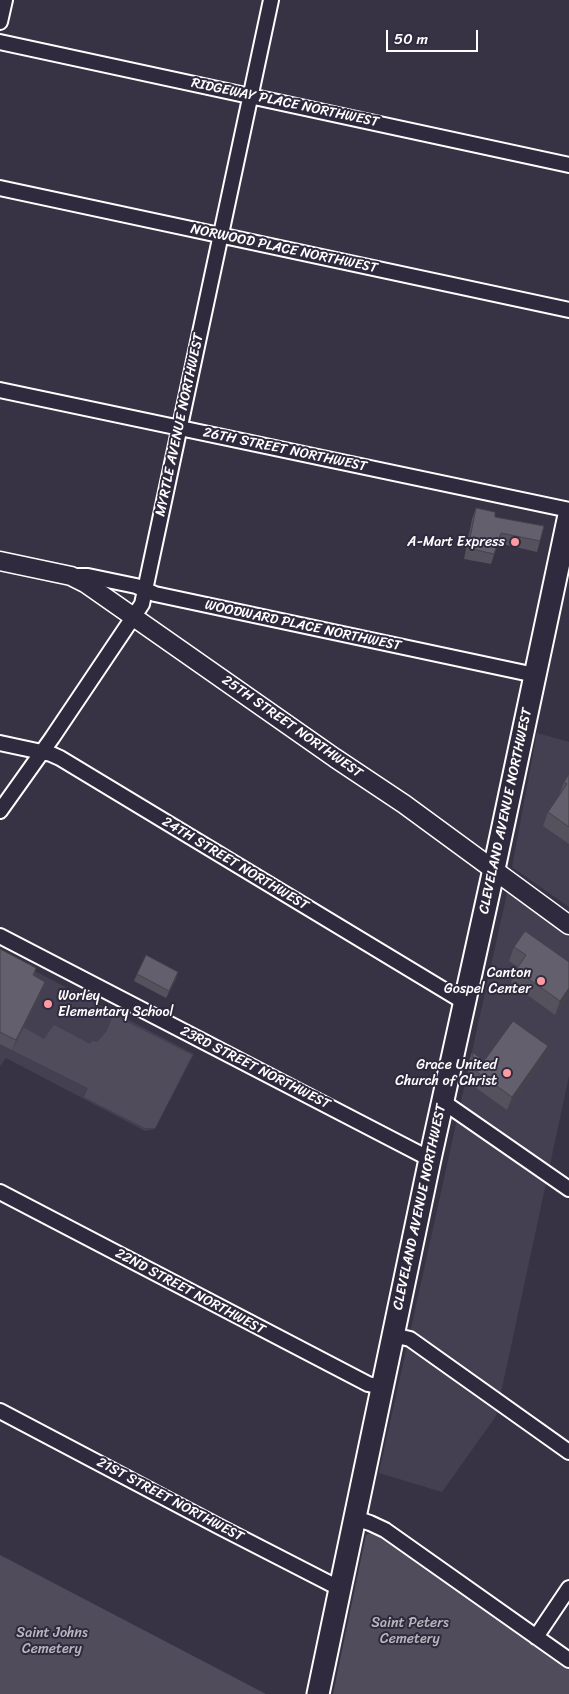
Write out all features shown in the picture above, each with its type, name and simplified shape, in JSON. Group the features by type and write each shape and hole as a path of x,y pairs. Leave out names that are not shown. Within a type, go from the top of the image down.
{"main road":[{"name":"CLEVELAND AVENUE NORTHWEST","path":"318,1694 442,1100 494,869 569,515"}],"street":[{"path":"0,22 5,0"},
{"name":"MYRTLE AVENUE NORTHWEST","path":"0,811 142,604 271,0"},
{"name":"RIDGEWAY PLACE NORTHWEST","path":"0,42 569,165"},
{"name":"NORWOOD PLACE NORTHWEST","path":"0,188 569,310"},
{"name":"26TH STREET NORTHWEST","path":"0,390 569,510"},
{"name":"25TH STREET NORTHWEST","path":"0,561 71,576 96,590 335,758 404,804 569,925"},
{"name":"WOODWARD PLACE NORTHWEST","path":"71,576 88,576 136,586 164,597 535,675"},
{"name":"24TH STREET NORTHWEST","path":"0,743 60,758 464,1002"},
{"name":"23RD STREET NORTHWEST","path":"0,936 430,1159"},
{"path":"442,1100 569,1190"},
{"name":"22ND STREET NORTHWEST","path":"0,1192 368,1384 382,1387"},
{"path":"393,1335 410,1339 569,1452"},
{"name":"21ST STREET NORTHWEST","path":"0,1411 220,1527 340,1587"},
{"path":"355,1518 385,1530 569,1660"},
{"path":"536,1637 569,1588"}],"shaded area":[{"path":"537,733 569,742 569,907 512,867"},
{"path":"507,893 569,937 569,1076 496,1416 442,1492 379,1473"},
{"name":"Worley Elementary School","path":"0,953 194,1054 155,1129 145,1131 6,1058 0,1066"}],"green space":[{"path":"113,1015 192,1055 155,1128 145,1128 84,1097 88,1088 12,1050 23,1027 44,1039 54,1025 90,1044 92,1041 97,1042 107,1031"},
{"name":"Saint Peters Cemetery","path":"378,1531 569,1665 569,1694 333,1694 366,1535"},
{"name":"Saint Johns Cemetery","path":"0,1555 266,1694 0,1694"}],"building":[{"path":"476,508 495,512 495,517 544,526 540,541 501,533 494,554 468,548"},
{"path":"569,774 569,827 548,812 567,784 564,782"},
{"path":"525,931 569,962 569,988 560,1001 516,970 526,955 514,947"},
{"path":"0,949 36,968 33,975 45,982 16,1040 0,1032"},
{"path":"146,955 178,972 169,991 137,974"},
{"name":"Grace United Church of Christ","path":"513,1021 548,1046 512,1097 477,1072 472,1052 484,1061"}],"place":[{"name":"A-Mart Express","path":"515,542"},
{"name":"Canton Gospel Center","path":"541,981"},
{"name":"Worley Elementary School","path":"48,1004"},
{"name":"Grace United Church of Christ","path":"507,1073"}]}
